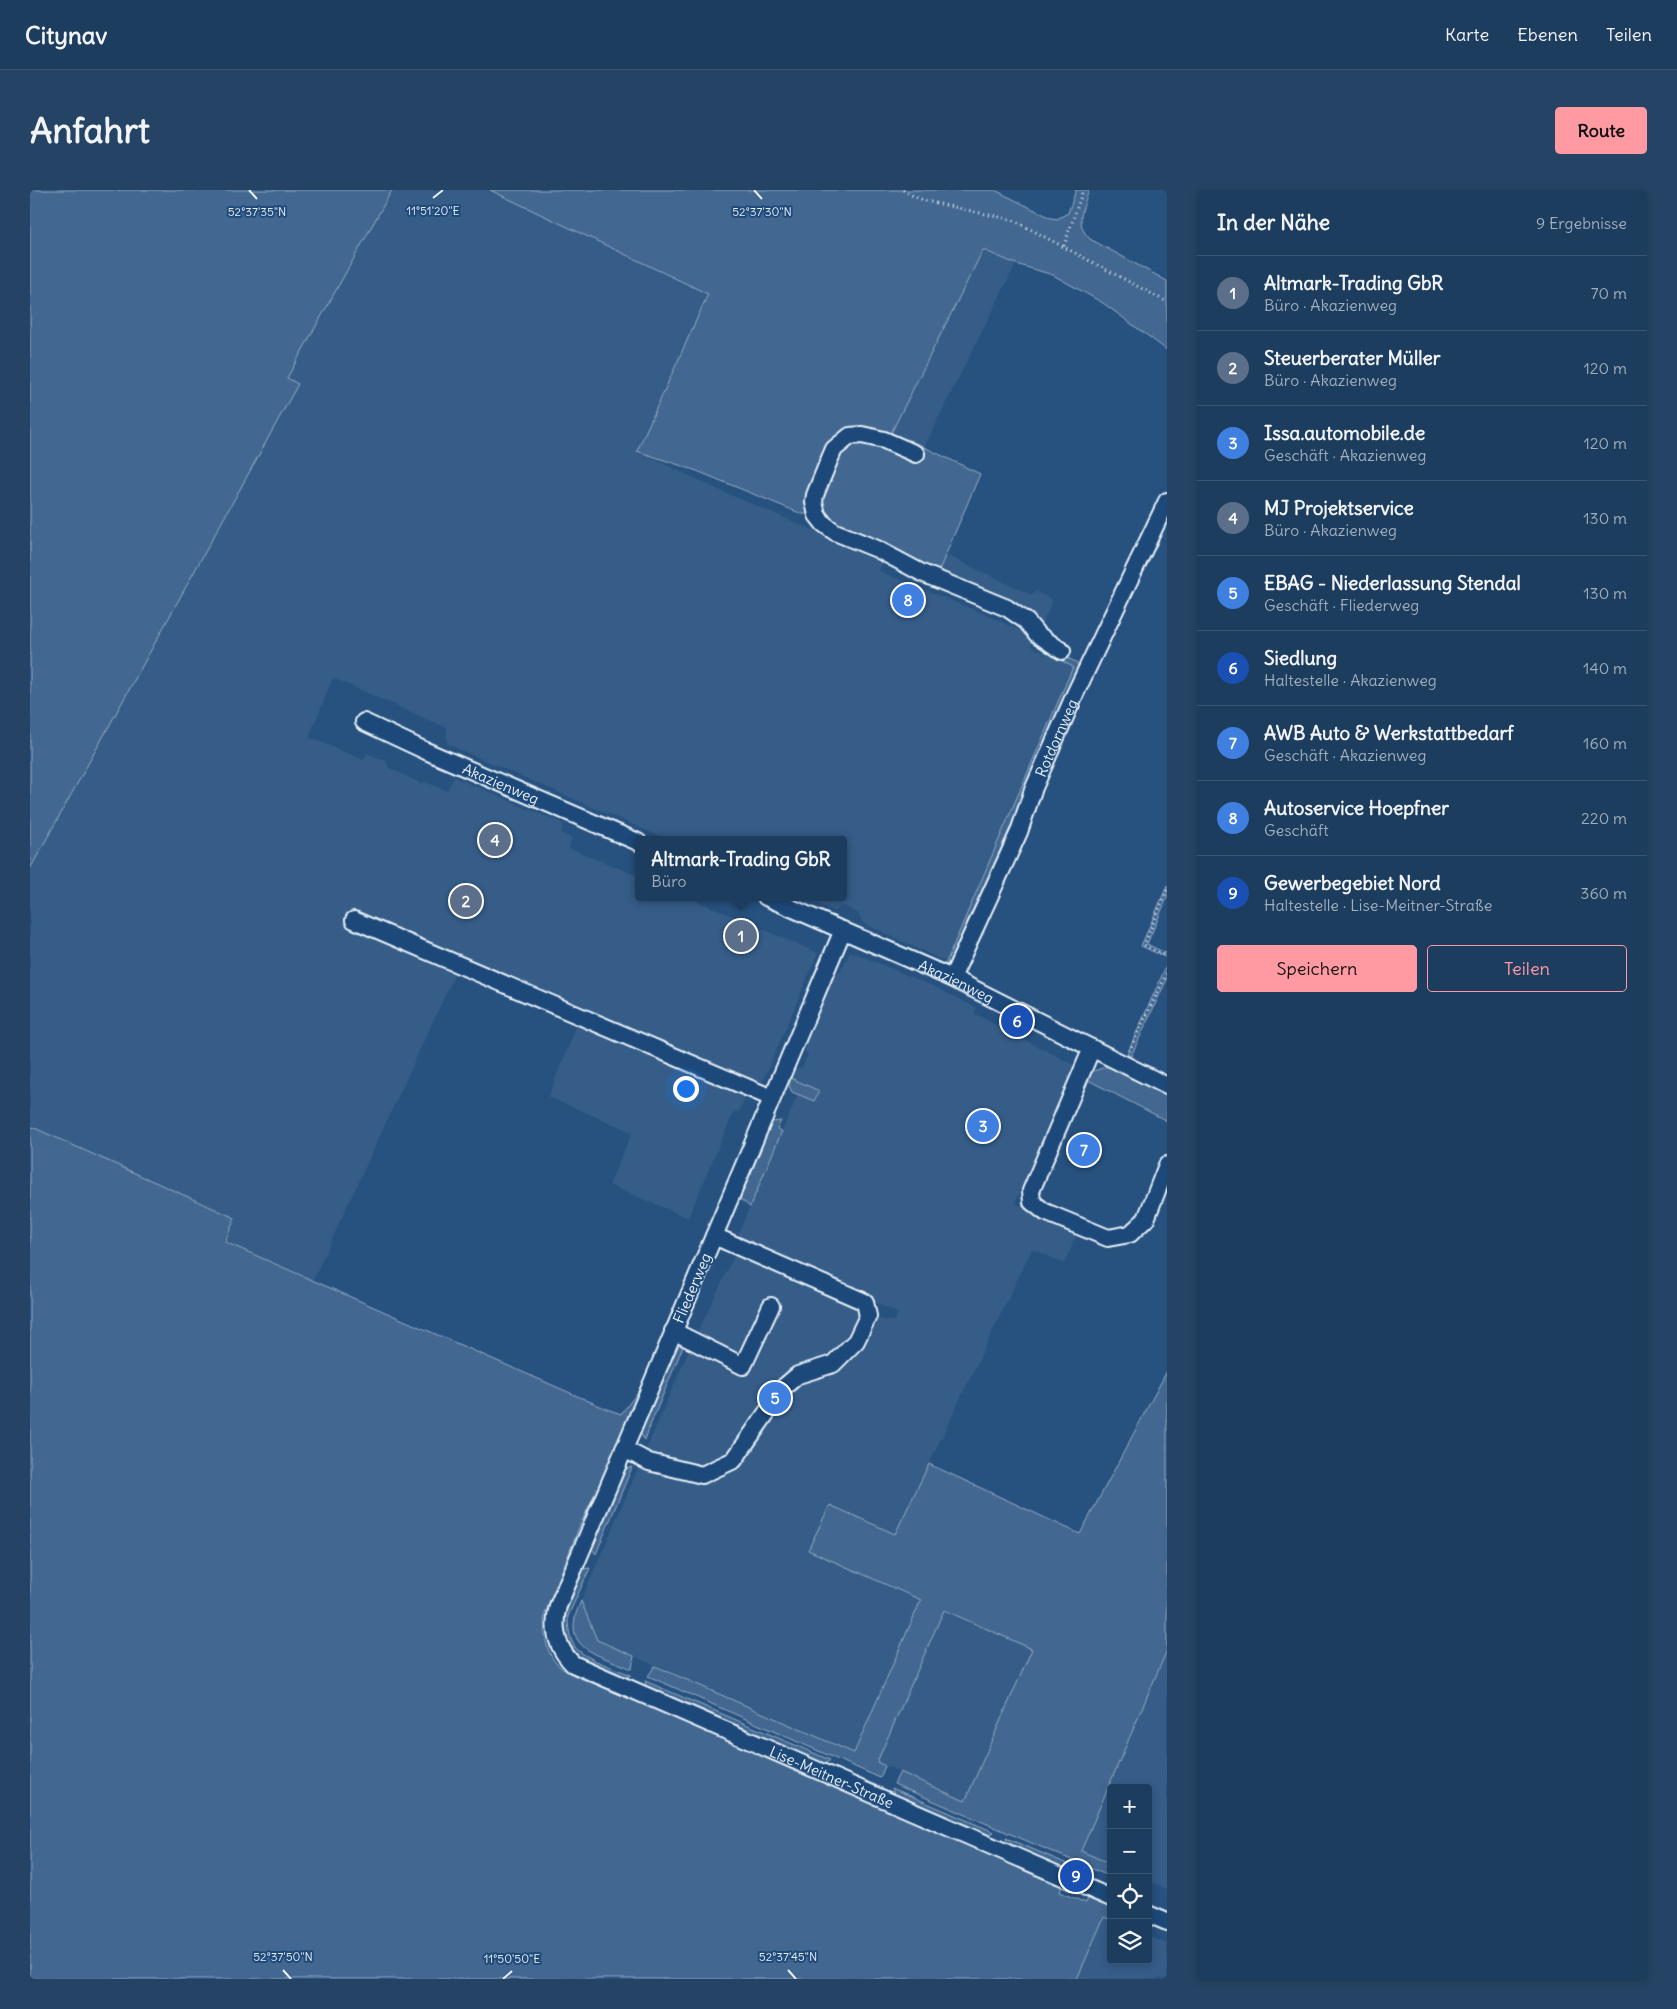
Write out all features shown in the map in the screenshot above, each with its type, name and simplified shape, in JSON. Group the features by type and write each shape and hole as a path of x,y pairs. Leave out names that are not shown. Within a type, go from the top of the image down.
{"street":[{"path":"916,454 884,440 862,435 850,436 834,449 814,502 817,515 824,524 835,532 877,549 922,573 1007,608 1026,621 1037,634 1062,651"},
{"name":"Rotdornweg","path":"952,978 1019,832 1033,790 1075,694 1167,501"},
{"name":"Akazienweg","path":"364,722 426,751 635,841"},
{"name":"Akazienweg","path":"775,901 952,978 1167,1086"},
{"path":"354,920 772,1098"},
{"name":"Fliederweg","path":"560,1647 554,1629 558,1606 843,930"},
{"path":"1092,1048 1031,1191 1032,1202 1045,1212 1108,1238 1130,1234 1146,1218 1167,1165"},
{"path":"624,1449 649,1462 702,1475 734,1460 785,1386 798,1375 833,1364 856,1341 868,1316 865,1302 714,1236"},
{"path":"674,1331 743,1366 770,1306"},
{"name":"Lise-Meitner-Straße","path":"560,1647 564,1656 573,1664 592,1673 1107,1896"},
{"path":"1152,1916 1167,1922"}],"path":[{"path":"903,190 926,201 1013,220 1167,302"},
{"path":"1064,246 1083,190"},
{"path":"1167,890 1144,945 1167,956"},
{"path":"1124,1063 1167,973"}],"shaded area":[{"path":"30,190 392,190 287,378 298,384 30,869"},
{"path":"392,190 490,190 708,294 637,451 726,493 883,560 879,571 987,615 1030,635 1032,647 1073,666 946,962 863,923 858,913 843,906 834,911 811,901 847,901 847,836 659,836 447,744 447,728 333,678 309,737 364,760 367,753 386,761 389,768 423,784 424,781 447,791 454,777 564,824 561,833 572,838 569,848 635,875 635,901 697,901 818,953 763,1081 752,1082 739,1112 734,1111 688,1218 609,1185 632,1132 548,1097 577,1025 455,974 313,1280 225,1241 235,1218 30,1126 30,869 298,384 287,378"},
{"path":"490,190 995,190 1051,218 1057,219 1068,213 1076,190 1089,190 1082,210 1081,221 1085,233 1090,239 1167,281 1167,350 1103,303 1053,275 1016,264 983,250 889,437 843,435 807,514 802,514 697,471 637,451 708,294"},
{"path":"983,250 1016,264 921,453 889,437"},
{"path":"910,440 980,474 937,575 842,529 824,517 820,492 833,458 851,441 907,445"},
{"path":"946,555 1032,595 1035,591 1053,600 1041,626 937,575"},
{"path":"1067,658 1076,662 1079,669 1022,811 1016,814 990,875 992,881 983,891 971,917 973,924 950,964 945,965 1073,667 1062,661"},
{"path":"1167,886 1167,898 1147,944 1167,954 1167,958 1141,946"},
{"path":"850,951 935,987 977,1008 975,1014 1076,1066 1015,1203 1078,1231 1064,1264 1032,1249 895,1535 830,1505 808,1550 921,1600 854,1753 597,1640 581,1601 689,1350 736,1252 882,1320 894,1321 898,1313 737,1236 798,1094 814,1101 819,1091 791,1078 795,1069 802,1067 808,1055 804,1048 836,972 840,973"},
{"path":"1167,964 1167,979 1131,1056 1127,1054"},
{"path":"1105,1067 1114,1067 1167,1096 1167,1121 1086,1079 1094,1071"},
{"path":"791,1078 819,1091 814,1101 792,1092 789,1086"},
{"path":"781,1121 777,1129 782,1131 750,1207 740,1199 772,1122"},
{"path":"30,1126 235,1218 225,1242 607,1409 621,1414 641,1388 617,1447 580,1525 545,1614 546,1639 549,1651 555,1662 578,1677 1062,1886 1060,1892 1086,1903 1088,1898 1107,1906 1107,1918 1104,1917 1077,1979 30,1979"},
{"path":"677,1344 684,1344 644,1440 640,1432"},
{"path":"1167,1371 1167,1650 1110,1784 1107,1784 1107,1790 1081,1851 1107,1862 1107,1875 894,1784 900,1772 965,1801 1032,1649 944,1610 877,1762 885,1766 880,1778 648,1676 655,1666 854,1753 921,1600 808,1550 830,1505 895,1534 929,1464 1080,1534"},
{"path":"632,1467 596,1554 591,1548 623,1470"},
{"path":"590,1568 568,1616 570,1636 575,1647 585,1655 631,1675 624,1678 577,1657 565,1638 562,1621 564,1610 582,1569"},
{"path":"581,1601 597,1640 634,1656 632,1669 594,1653 584,1647 578,1640 574,1630 575,1617"},
{"path":"944,1610 1032,1648 965,1801 877,1762"},
{"path":"1167,1650 1167,1889 1152,1882 1152,1784 1110,1784"},
{"path":"645,1681 830,1760 824,1765 646,1687"},
{"path":"892,1788 994,1832 988,1836 894,1795"},
{"path":"1107,1791 1107,1862 1081,1852"},
{"path":"1006,1838 1077,1868 1075,1874 1008,1845"},
{"path":"1104,1917 1107,1918 1107,1964 1152,1964 1152,1938 1167,1944 1167,1979 1077,1979"}],"place":[{"name":"Autoservice Hoepfner","path":"908,600"},
{"name":"MJ Projektservice","path":"495,840"},
{"name":"Steuerberater Müller","path":"466,901"},
{"name":"Altmark-Trading GbR","path":"741,936"},
{"name":"Siedlung","path":"1017,1021"},
{"name":"Issa.automobile.de","path":"983,1126"},
{"name":"AWB Auto & Werkstattbedarf","path":"1084,1150"},
{"name":"EBAG - Niederlassung Stendal","path":"775,1398"},
{"name":"Gewerbegebiet Nord","path":"1076,1876"}]}
